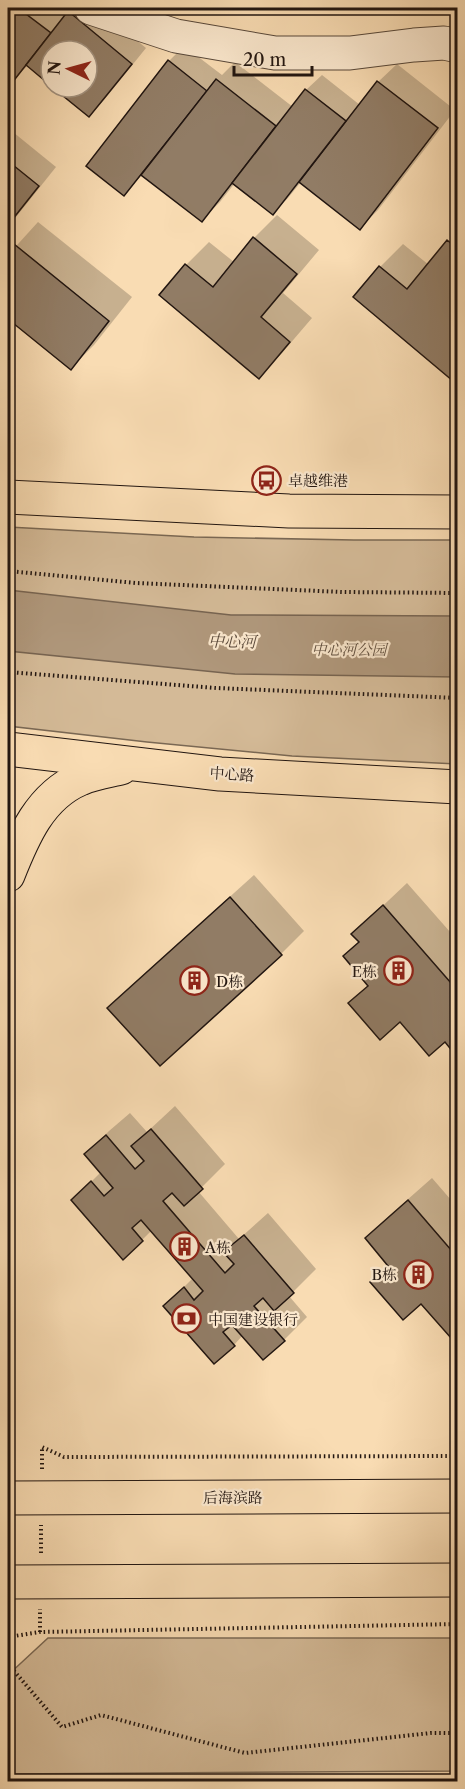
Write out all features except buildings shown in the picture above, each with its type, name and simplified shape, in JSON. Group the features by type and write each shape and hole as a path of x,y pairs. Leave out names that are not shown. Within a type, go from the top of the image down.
{"main road":[{"path":"8,497 289,511 458,512"},
{"name":"中心路","path":"8,749 220,774 458,787"},
{"path":"8,874 25,833 40,810 57,793 79,779 138,765"},
{"name":"后海滨路","path":"8,1498 458,1496"},
{"path":"8,1582 458,1580"}],"lane":[{"path":"91,8 176,36 275,53 350,53 444,43 458,46"}],"path":[{"path":"8,571 147,584 342,592 458,593"},
{"path":"8,672 216,688 458,698"},
{"path":"40,1632 42,1447 64,1457 458,1455"},
{"path":"8,1637 40,1632 458,1624"},
{"path":"8,1664 62,1727 101,1715 245,1753 431,1733 458,1733"}],"green space":[{"name":"中心河公园","path":"8,527 194,537 457,540 457,764 292,756 8,726"},
{"path":"48,1638 457,1638 457,1771 8,1774 8,1675"}],"water":[{"name":"中心河","path":"8,590 231,615 457,616 457,677 235,674 8,651"}],"place":[{"name":"卓越维港","path":"267,480"},
{"name":"E栋","path":"398,971"},
{"name":"D栋","path":"195,981"},
{"name":"A栋","path":"184,1247"},
{"name":"B栋","path":"418,1274"},
{"name":"中国建设银行","path":"187,1319"}]}
